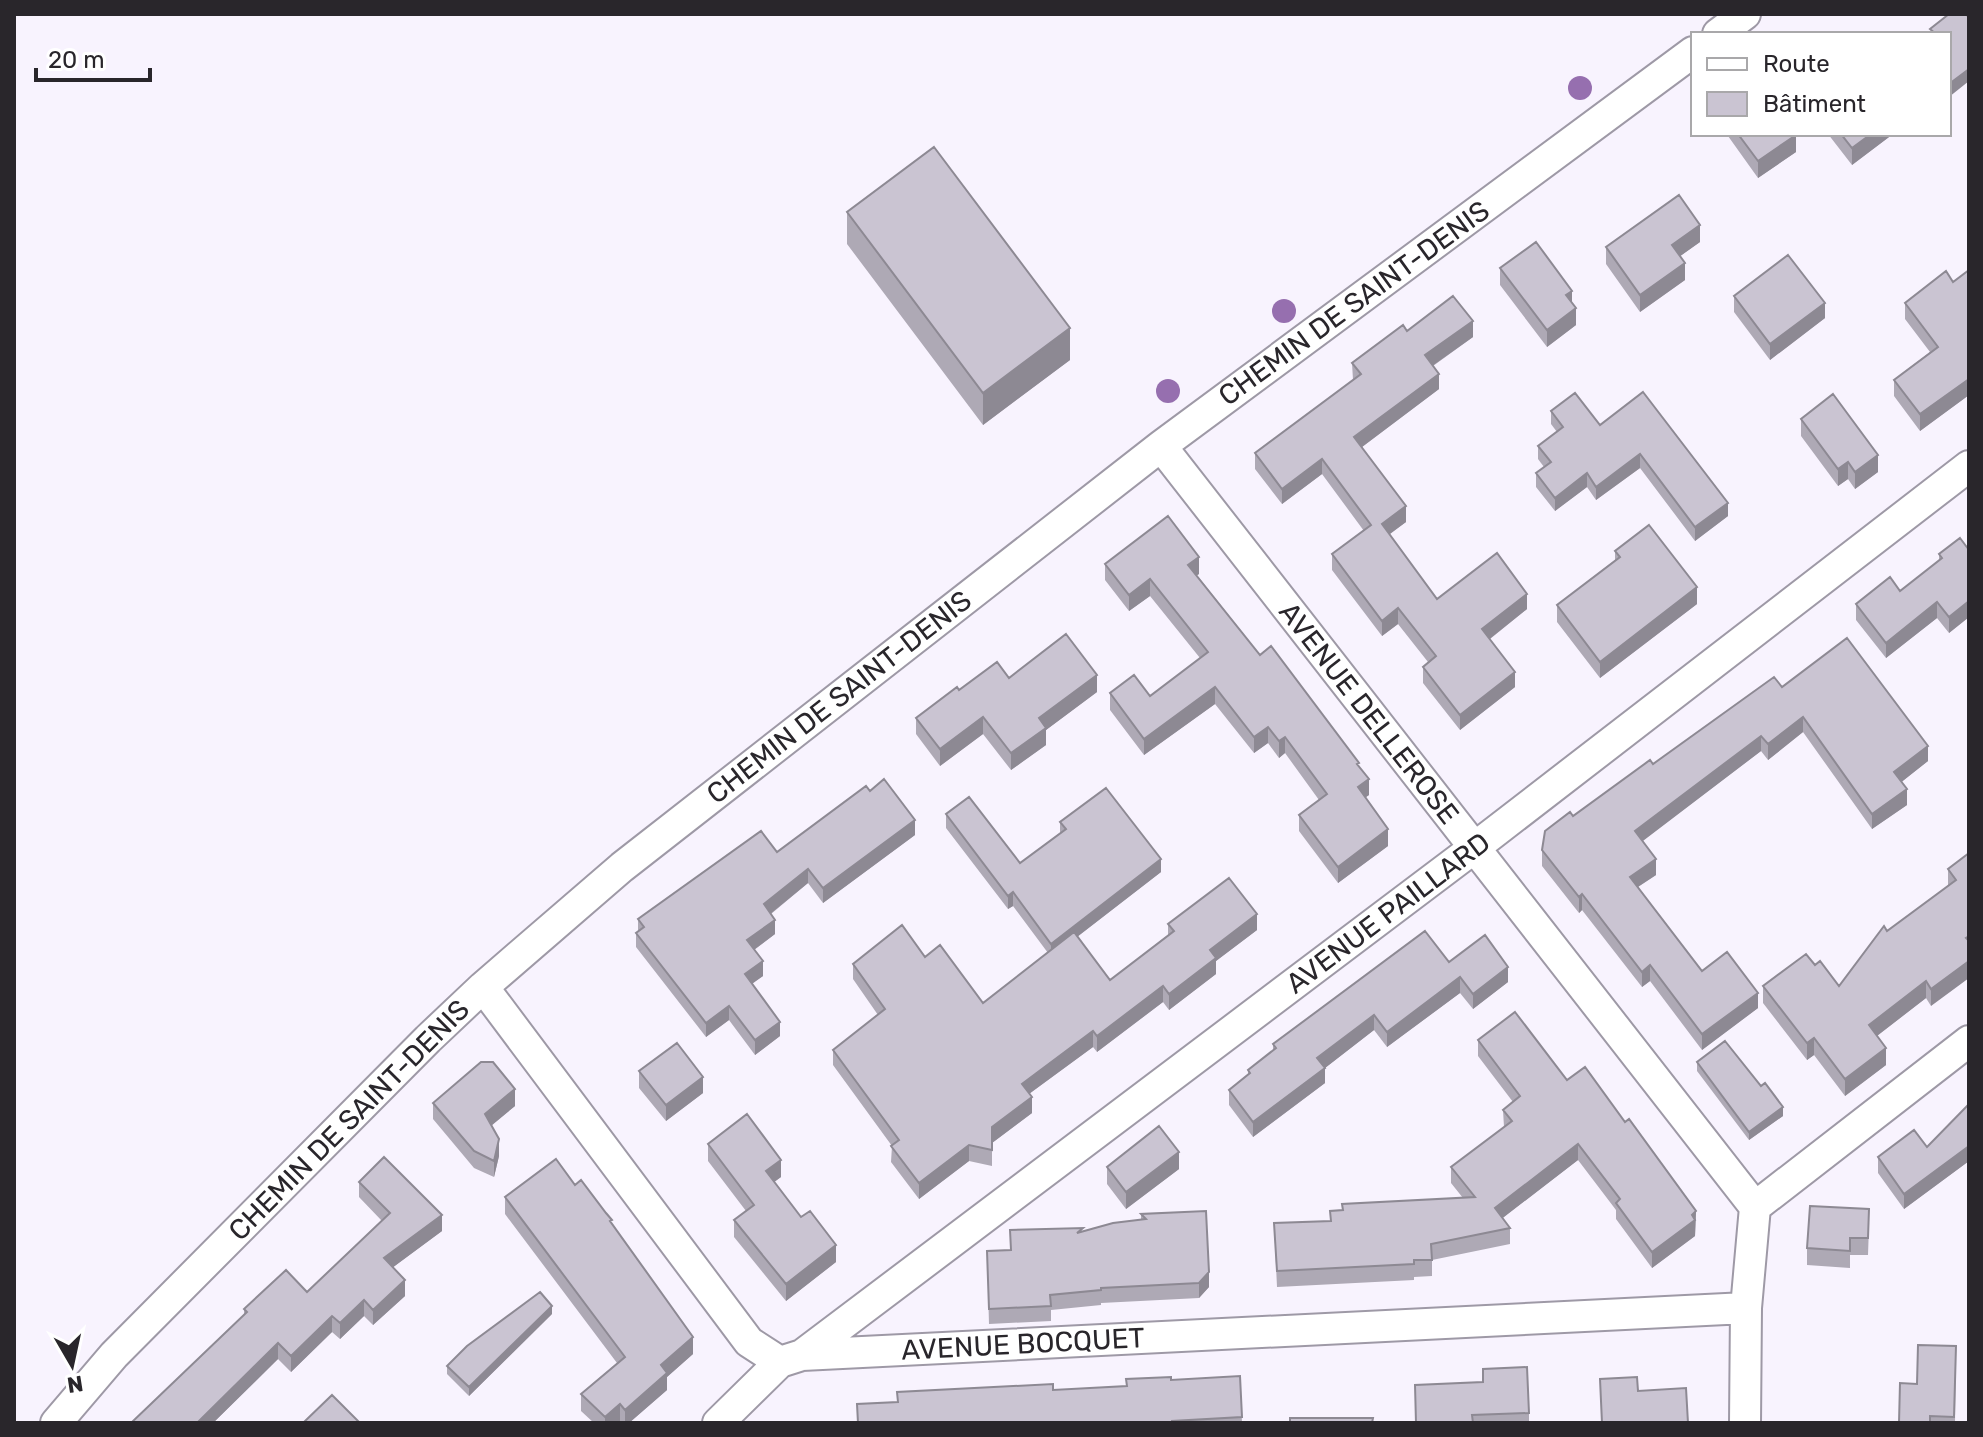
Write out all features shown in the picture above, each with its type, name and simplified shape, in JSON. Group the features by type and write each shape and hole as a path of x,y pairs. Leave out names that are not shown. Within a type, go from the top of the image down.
{"street":[{"path":"1721,32 1745,14"},
{"name":"CHEMIN DE SAINT-DENIS","path":"56,1423 114,1355 483,987 622,867 1161,446 1691,53"},
{"name":"AVENUE DELLEROSE","path":"1161,446 1755,1207"},
{"name":"AVENUE PAILLARD","path":"718,1423 791,1358 1474,848 1969,466"},
{"path":"483,987 749,1342 791,1358"},
{"path":"1745,1423 1746,1308 1755,1207 1969,1041"},
{"name":"AVENUE BOCQUET","path":"791,1358 1746,1308"}],"building":[{"path":"1949,14 1966,14 1969,18 1969,69 1951,82 1951,32 1934,32 1930,29"},
{"path":"1739,136 1795,136 1758,161"},
{"path":"1843,136 1868,136 1852,148"},
{"path":"934,147 1070,328 983,393 847,212"},
{"path":"1679,195 1700,225 1672,245 1685,263 1640,295 1606,247"},
{"path":"1536,242 1572,291 1566,295 1576,308 1547,330 1500,268"},
{"path":"1788,255 1825,303 1770,344 1734,296"},
{"path":"1969,270 1969,379 1920,414 1894,380 1938,347 1905,303 1946,271 1953,282"},
{"path":"1453,296 1473,321 1425,355 1439,374 1354,437 1406,506 1382,524 1437,599 1497,553 1527,594 1482,629 1515,672 1460,715 1423,667 1436,656 1398,608 1382,621 1332,554 1371,525 1322,459 1282,489 1255,453 1361,374 1352,363 1403,325 1407,331"},
{"path":"1643,392 1728,503 1695,527 1640,454 1596,487 1587,473 1555,498 1536,473 1551,462 1538,446 1563,427 1551,411 1575,393 1600,425"},
{"path":"1833,394 1878,455 1855,472 1848,462 1838,469 1801,419"},
{"path":"1168,516 1199,557 1188,565 1260,655 1271,646 1369,779 1358,787 1388,829 1338,867 1299,815 1327,794 1285,737 1279,741 1268,727 1254,737 1215,687 1144,739 1110,693 1134,675 1150,696 1208,652 1150,579 1129,595 1105,564"},
{"path":"1649,525 1697,587 1600,662 1557,605 1620,557 1615,551"},
{"path":"1960,538 1969,550 1969,601 1949,617 1937,602 1886,643 1856,604 1890,577 1900,591 1942,558 1939,554"},
{"path":"1066,634 1097,675 1039,718 1046,728 1011,753 983,717 940,749 916,718 997,662 1009,678"},
{"path":"1847,638 1928,746 1894,772 1907,789 1872,814 1803,717 1768,744 1761,736 1635,831 1656,859 1630,877 1702,971 1727,952 1758,993 1702,1034 1650,965 1642,972 1582,894 1579,897 1542,850 1545,831 1570,812 1573,816 1650,760 1653,764 1774,677 1782,687"},
{"path":"884,779 915,820 823,888 808,869 764,904 775,920 747,940 763,961 745,974 780,1022 755,1040 729,1006 706,1023 636,933 644,927 638,919 761,831 777,852 866,786 870,791"},
{"path":"1106,788 1161,859 1051,944 1013,892 1008,896 946,814 969,797 1020,863 1066,829 1060,822"},
{"path":"1969,853 1969,936 1966,938 1969,941 1969,961 1931,989 1926,981 1869,1025 1886,1048 1845,1079 1814,1038 1807,1043 1763,986 1806,954 1815,965 1820,961 1839,986 1884,926 1887,931 1956,880 1948,869"},
{"path":"1229,878 1257,914 1210,950 1216,958 1169,994 1163,986 1097,1036 1093,1031 1022,1084 1032,1097 992,1127 992,1150 969,1145 919,1183 891,1146 899,1140 833,1050 885,1009 853,964 902,925 925,957 940,945 983,1003 1074,932 1110,980 1174,931 1168,924"},
{"path":"1425,931 1449,962 1485,935 1508,967 1473,994 1460,977 1387,1032 1374,1015 1317,1058 1325,1068 1253,1122 1229,1090 1276,1048 1273,1044"},
{"path":"1515,1012 1567,1080 1585,1067 1625,1122 1629,1119 1696,1211 1692,1215 1695,1220 1652,1252 1616,1203 1620,1199 1578,1144 1495,1208 1510,1228 1431,1244 1432,1260 1414,1260 1414,1264 1277,1271 1274,1223 1331,1221 1330,1211 1343,1210 1342,1204 1475,1197 1451,1167 1512,1121 1503,1110 1520,1096 1478,1040"},
{"path":"1725,1041 1761,1086 1765,1083 1783,1107 1749,1132 1697,1062"},
{"path":"677,1043 703,1077 666,1105 639,1071"},
{"path":"481,1062 493,1062 515,1089 485,1114 499,1139 494,1161 474,1151 433,1103"},
{"path":"1969,1104 1969,1146 1904,1194 1878,1157 1914,1130 1927,1147"},
{"path":"747,1114 781,1160 766,1171 801,1217 810,1211 836,1245 786,1284 734,1220 754,1205 708,1144"},
{"path":"1159,1126 1179,1152 1126,1192 1107,1167"},
{"path":"384,1157 442,1215 384,1258 405,1280 373,1310 364,1300 340,1323 332,1316 291,1356 278,1343 197,1423 131,1423 247,1312 244,1309 286,1270 307,1292 390,1213 359,1182"},
{"path":"556,1159 575,1185 581,1180 612,1220 693,1337 661,1365 667,1373 625,1410 620,1404 605,1417 581,1394 625,1357 505,1197"},
{"path":"1810,1206 1869,1209 1868,1238 1850,1238 1850,1251 1807,1248"},
{"path":"1206,1211 1209,1272 1199,1283 1101,1288 1050,1295 1051,1306 989,1309 987,1251 1011,1250 1010,1230 1083,1228 1077,1233 1113,1223 1146,1219 1141,1214"},
{"path":"540,1292 552,1306 469,1387 447,1366 467,1346"},
{"path":"1918,1345 1956,1346 1954,1417 1930,1416 1930,1423 1899,1423 1900,1383 1917,1384"},
{"path":"1527,1367 1529,1413 1472,1415 1473,1423 1416,1423 1415,1385 1483,1382 1483,1369"},
{"path":"1240,1376 1242,1417 1172,1423 858,1423 857,1404 898,1402 897,1392 1053,1384 1053,1390 1127,1386 1126,1379"},
{"path":"1637,1377 1638,1391 1686,1388 1688,1423 1602,1423 1600,1379"},
{"path":"332,1395 360,1423 303,1423"},
{"path":"1290,1418 1373,1418 1372,1423 1290,1423"}]}
